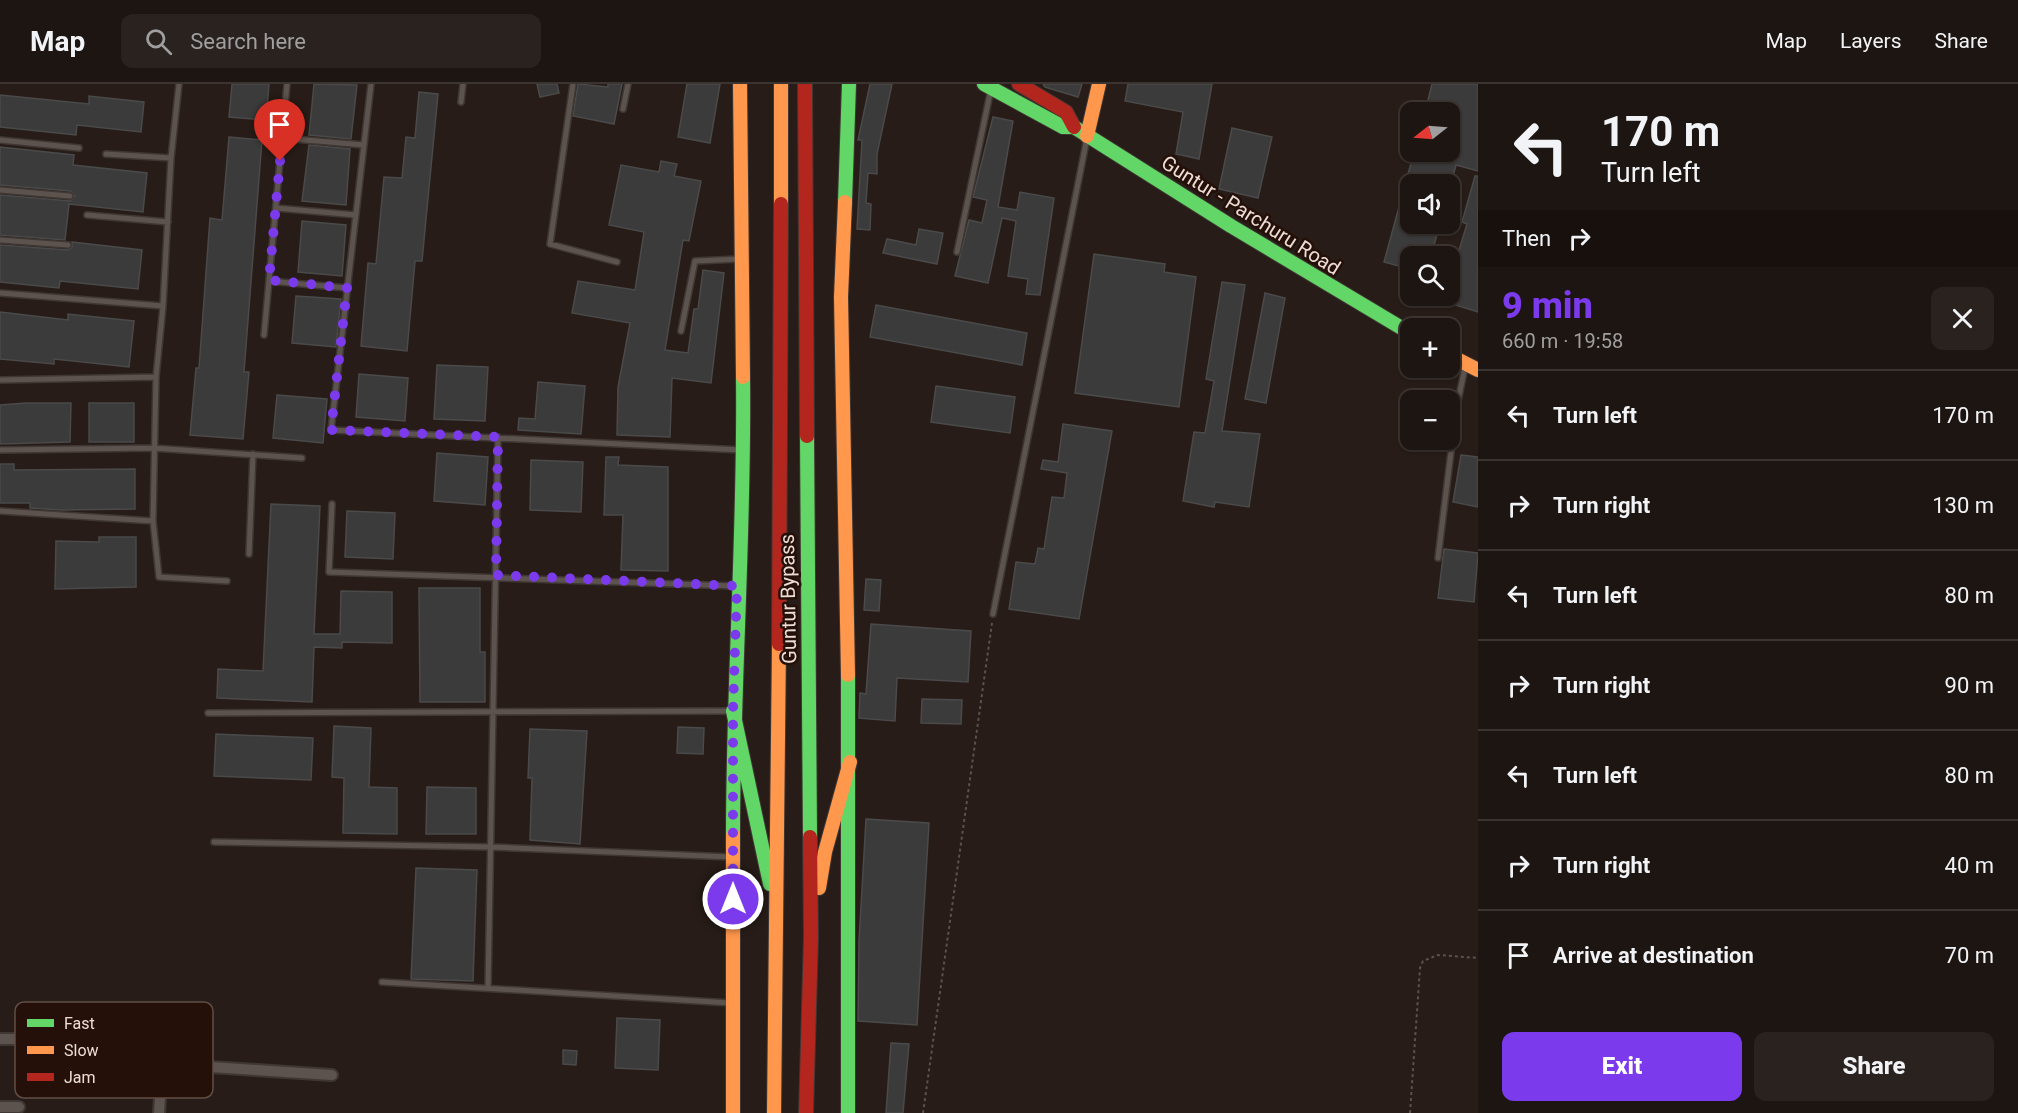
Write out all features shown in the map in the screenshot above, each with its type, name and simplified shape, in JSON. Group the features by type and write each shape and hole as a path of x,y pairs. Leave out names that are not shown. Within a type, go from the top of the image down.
{"main road":[{"path":"733,1113 733,711 744,450 740,84"},
{"name":"Guntur Bypass","path":"774,1113 781,454 781,84"},
{"name":"Guntur Bypass","path":"805,84 811,937 806,1113"},
{"path":"848,1113 850,762 841,297 849,84"},
{"name":"Guntur - Parchuru Road","path":"1019,84 1066,112 1074,127 1088,136 1337,292 1400,327"},
{"path":"1088,136 1099,84"},
{"name":"Guntur - Parchuru Road","path":"987,86 1063,127 1074,127"},
{"path":"733,711 777,921"},
{"path":"811,937 825,852 850,762"}],"street":[{"path":"213,1068 332,1075"},
{"path":"159,1113 160,1098"},
{"path":"0,1107 19,1107"}],"lane":[{"path":"179,84 171,158 163,306 156,377 153,521 159,577 227,581"},
{"path":"264,335 287,84"},
{"path":"371,84 331,430 744,450"},
{"path":"460,102 463,84"},
{"path":"573,84 550,244 617,262"},
{"path":"622,109 628,84"},
{"path":"957,252 987,86"},
{"path":"993,614 1088,136"},
{"path":"282,138 364,145"},
{"path":"0,140 79,148"},
{"path":"106,154 171,158"},
{"path":"0,190 70,196"},
{"path":"276,208 356,215"},
{"path":"87,215 168,222"},
{"path":"0,240 68,245"},
{"path":"681,331 695,261 743,259"},
{"path":"269,280 347,288"},
{"path":"0,293 163,306"},
{"path":"1438,558 1456,411 1472,367"},
{"path":"0,380 156,377"},
{"path":"488,988 498,437"},
{"path":"0,450 153,448 302,458"},
{"path":"249,555 253,454"},
{"path":"332,504 329,572 496,575 737,586"},
{"path":"0,511 153,521"},
{"path":"208,713 733,711"},
{"path":"214,842 491,847 733,857"},
{"path":"382,982 732,1004"}],"path":[{"path":"923,1113 993,614"},
{"path":"1410,1113 1420,968 1423,961 1438,955 1478,958"}],"building":[{"path":"232,84 269,84 266,120 229,117"},
{"path":"314,84 357,85 351,139 309,135"},
{"path":"537,84 557,84 559,93 540,97"},
{"path":"578,84 608,87 608,84 622,84 614,124 573,116"},
{"path":"687,84 720,84 710,143 678,137"},
{"path":"870,84 892,84 877,154 877,174 868,173 866,203 871,204 870,230 857,229 862,140 858,140"},
{"path":"1043,84 1082,84 1078,97 1045,87"},
{"path":"1128,84 1212,84 1199,159 1176,154 1183,112 1125,101"},
{"path":"1432,84 1478,84 1478,171 1456,165 1454,174 1408,174 1411,162 1460,162 1460,102 1428,102"},
{"path":"419,92 438,94 422,261 415,261 407,351 361,346 368,263 376,264 384,177 402,178 406,137 415,138"},
{"path":"0,95 89,104 89,96 144,102 141,132 77,125 76,135 0,127"},
{"path":"993,117 1013,121 998,207 1017,210 1020,192 1054,198 1040,295 1026,294 1028,279 1008,276 1016,221 1002,218 988,283 955,276 969,220 982,223 987,200 973,197"},
{"path":"1232,128 1272,137 1258,198 1219,189"},
{"path":"229,137 262,140 244,372 249,372 243,439 190,435 196,368 199,368 210,218 222,220"},
{"path":"309,145 350,149 346,205 302,201"},
{"path":"0,147 74,155 73,165 147,173 143,212 69,204 65,240 0,235 0,195 70,201 75,196 70,191 0,185"},
{"path":"661,161 677,164 674,176 701,181 689,241 683,240 665,350 688,353 694,309 698,309 703,270 724,273 711,383 672,378 670,437 617,435 618,387 630,323 572,313 578,281 635,290 644,232 609,225 621,165 659,172"},
{"path":"1475,176 1478,176 1478,312 1459,306 1460,247 1467,224 1462,222"},
{"path":"1400,203 1400,234 1437,234 1434,246 1400,246 1400,266 1384,262"},
{"path":"302,221 346,225 342,276 298,272"},
{"path":"919,229 943,233 937,264 883,253 887,239 916,245"},
{"path":"72,242 142,250 138,289 60,281 59,288 0,282 0,245 68,250 72,247"},
{"path":"1094,254 1165,264 1164,272 1196,277 1179,407 1075,393"},
{"path":"1222,282 1245,285 1222,431 1260,434 1249,507 1215,502 1214,507 1183,501 1194,432 1205,433 1214,381 1206,379"},
{"path":"1265,293 1285,298 1266,403 1245,399"},
{"path":"296,296 341,299 336,347 292,343"},
{"path":"876,305 1027,333 1022,365 870,337"},
{"path":"0,312 68,320 68,314 134,321 129,367 54,359 54,364 0,359"},
{"path":"437,365 488,367 485,421 434,419"},
{"path":"359,374 408,378 405,421 356,417"},
{"path":"538,382 585,386 581,434 518,430 519,418 535,419"},
{"path":"936,386 1015,397 1010,433 931,422"},
{"path":"277,395 327,399 323,443 273,438"},
{"path":"71,403 70,442 0,444 0,405"},
{"path":"89,403 134,403 134,442 89,442"},
{"path":"1063,424 1112,431 1079,619 1009,609 1016,562 1035,564 1038,548 1044,549 1052,497 1064,498 1067,473 1041,469 1043,460 1058,462"},
{"path":"437,453 488,457 485,505 434,501"},
{"path":"1461,455 1478,457 1478,507 1453,502"},
{"path":"606,457 619,457 618,465 668,467 668,571 621,570 623,515 604,515"},
{"path":"531,460 583,462 581,512 530,510"},
{"path":"0,464 14,464 14,470 135,469 135,509 61,510 30,508 30,503 0,503"},
{"path":"271,504 320,506 314,634 340,634 341,591 392,592 392,643 342,642 342,648 314,647 312,702 217,698 218,669 263,671"},
{"path":"347,511 395,513 393,559 345,557"},
{"path":"99,537 136,537 136,587 55,589 56,541 99,542"},
{"path":"1444,549 1478,553 1474,602 1438,598"},
{"path":"866,579 881,580 879,611 864,610"},
{"path":"419,588 480,588 480,652 485,652 485,702 420,702"},
{"path":"871,624 971,631 968,682 897,678 895,721 859,718 860,693 866,694"},
{"path":"922,699 962,700 961,724 921,723"},
{"path":"334,726 371,728 369,787 397,788 397,834 343,833 344,778 332,777"},
{"path":"678,727 704,728 703,754 677,753"},
{"path":"530,729 587,731 580,844 530,840 532,778 528,778"},
{"path":"216,734 313,738 311,780 214,776"},
{"path":"427,787 476,788 476,834 426,834"},
{"path":"866,819 929,823 917,1025 858,1021 859,941"},
{"path":"416,868 477,870 473,981 411,979"},
{"path":"617,1018 660,1020 658,1070 615,1068"},
{"path":"891,1043 909,1044 903,1113 886,1113"},
{"path":"563,1050 577,1051 576,1065 563,1064"}],"traffic: fast":[{"path":"845,202 849,84"},
{"path":"984,84 1063,127 1074,127 1231,226 1400,327"},
{"path":"733,835 743,377"},
{"path":"807,436 810,837"},
{"path":"848,675 848,1113"},
{"path":"733,711 770,884"}],"traffic: slow":[{"path":"740,84 743,377"},
{"path":"781,84 781,204"},
{"path":"1087,136 1099,84"},
{"path":"845,202 841,297 848,675"},
{"path":"1460,361 1478,370"},
{"path":"774,1113 779,644"},
{"path":"819,888 825,852 850,762"},
{"path":"733,835 733,1113"}],"traffic: jam":[{"path":"805,84 807,436"},
{"path":"1019,84 1066,112 1074,127"},
{"path":"779,644 781,204"},
{"path":"806,1113 811,937 810,837"}],"route":[{"path":"280,161 269,280 347,288 331,430 498,437 496,575 737,586 733,711 733,899"}]}
